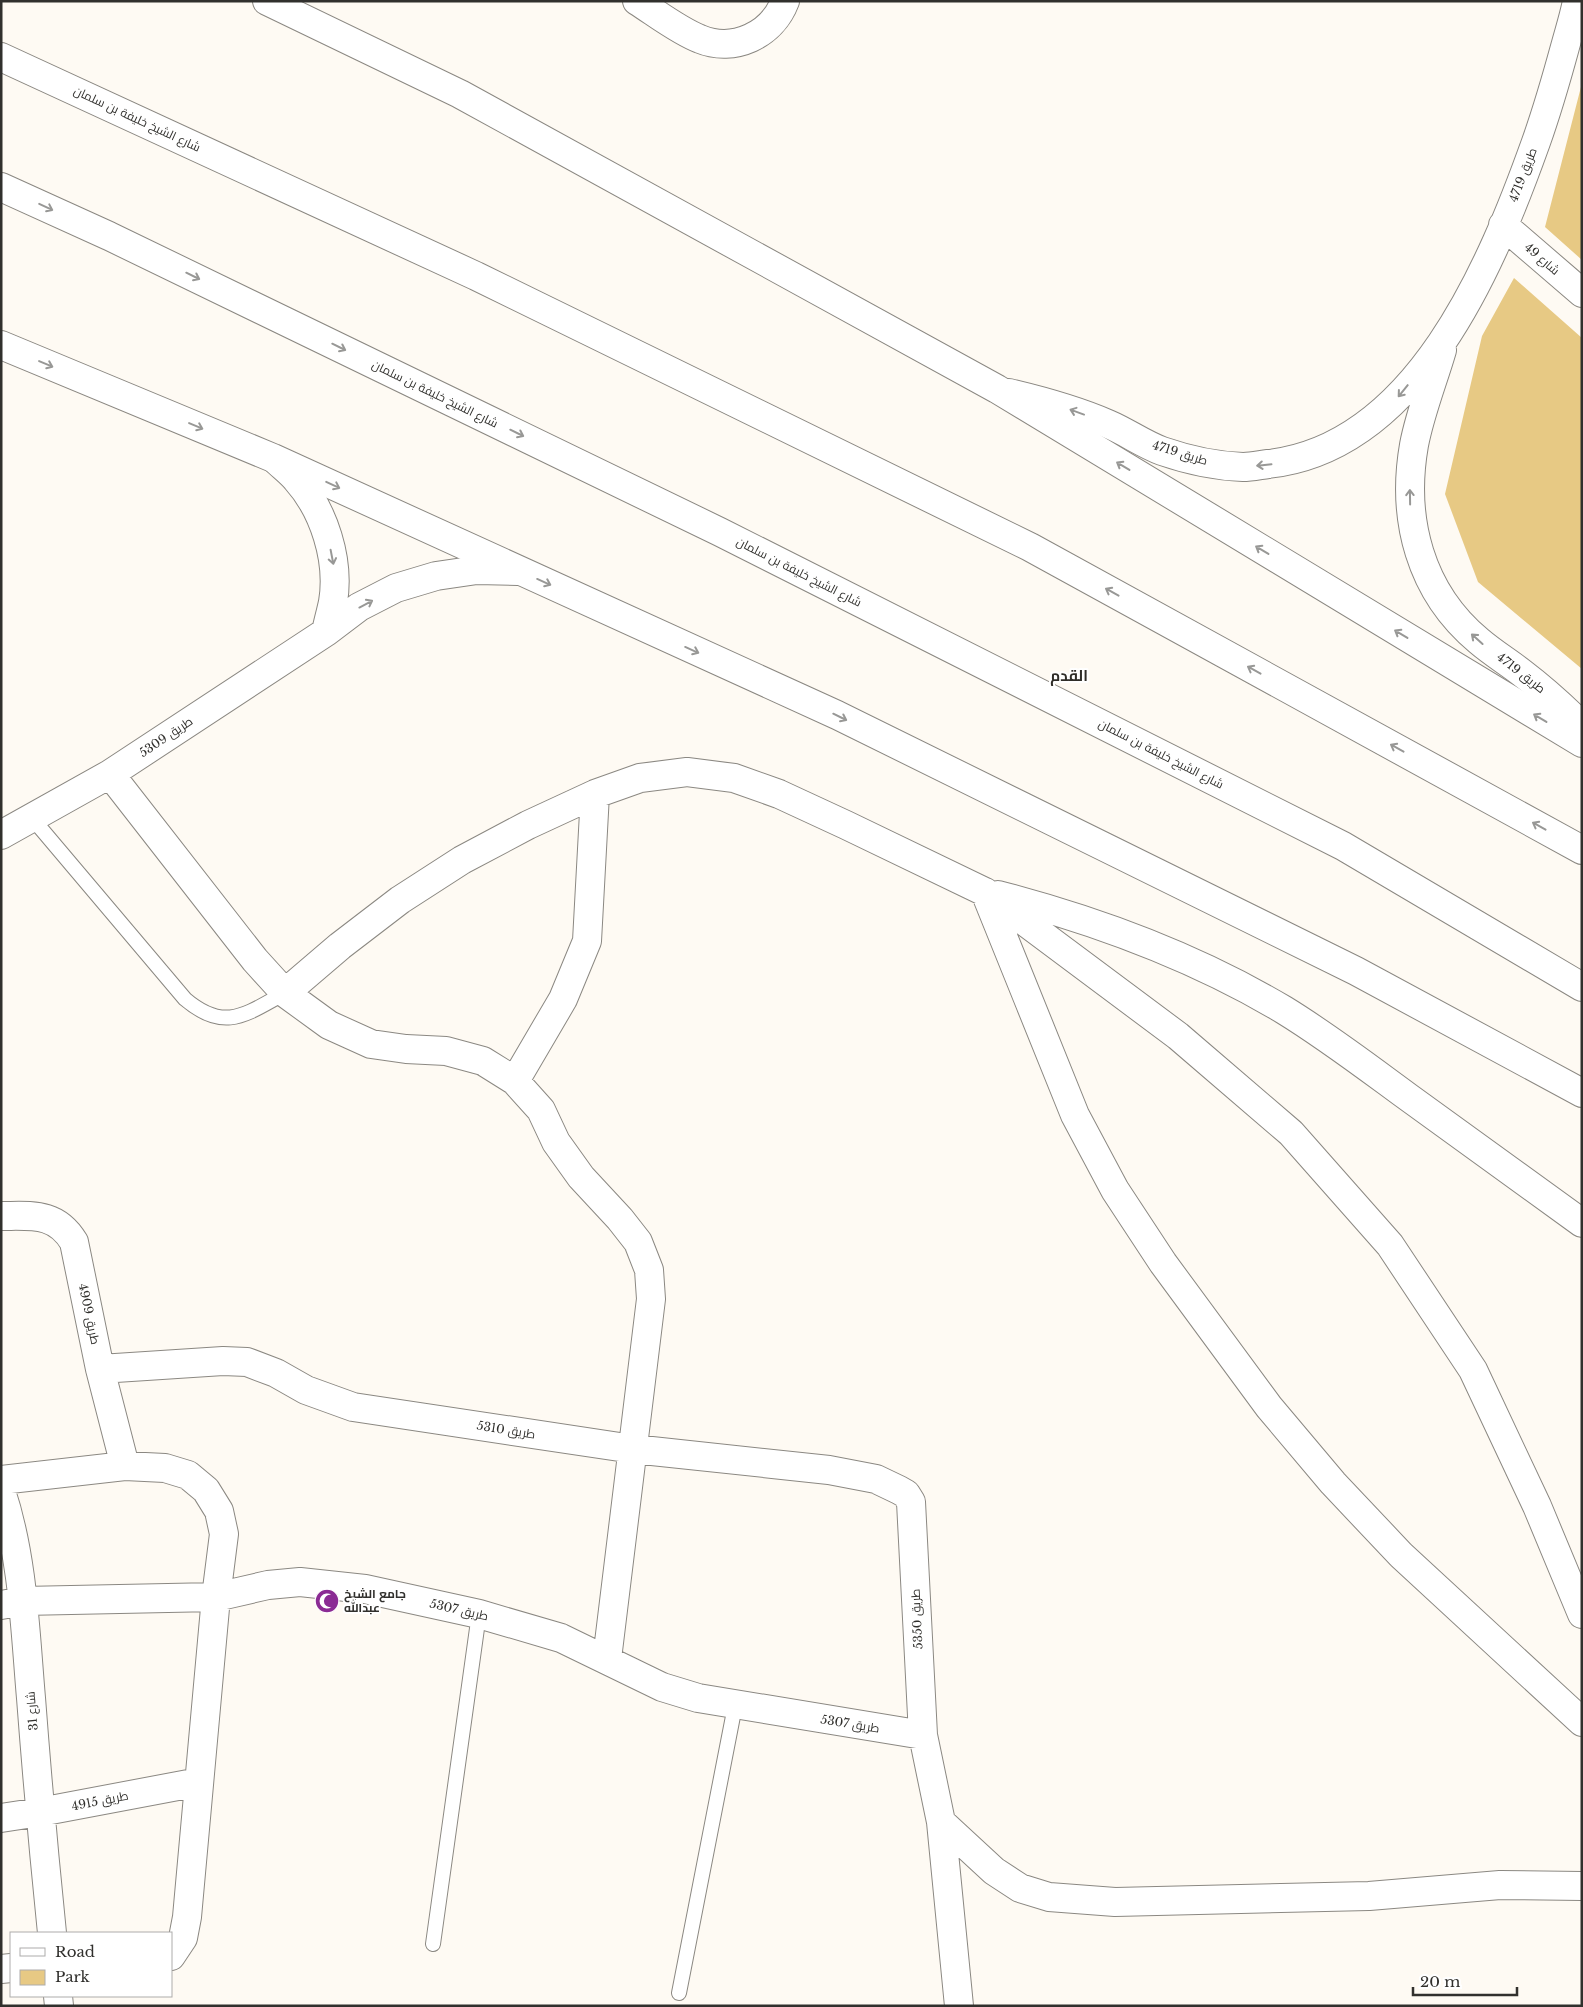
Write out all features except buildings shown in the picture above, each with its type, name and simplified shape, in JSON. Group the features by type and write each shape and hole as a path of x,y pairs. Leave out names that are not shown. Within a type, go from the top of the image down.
{"main road":[{"path":"267,1 460,94 997,389 1582,743"},
{"path":"637,1 699,39 712,43 726,44 742,41 757,35 781,13 785,1"},
{"name":"طريق 4719","path":"997,389 1063,408 1109,424 1162,450 1202,462 1244,467 1286,462 1327,450 1364,428 1396,400 1445,339 1483,272 1520,186 1551,98 1577,1"},
{"name":"شارع الشيخ خليفة بن سلمان","path":"1,57 476,276 1030,547 1582,850"},
{"name":"شارع الشيخ خليفة بن سلمان","path":"1,187 126,244 720,532 1334,841 1582,987"},
{"name":"شارع 49","path":"1503,225 1582,294"},
{"name":"طريق 4719","path":"1445,339 1415,444 1410,480 1410,516 1419,552 1433,585 1453,615 1478,641 1555,700 1582,726"},
{"path":"1,345 273,458 873,733 1356,971 1582,1093"},
{"path":"273,458 297,480 315,506 328,536 334,568 333,600 326,632"},
{"name":"طريق 5309","path":"1,835 110,774 326,632 359,607 396,588 436,576 477,570 518,571"},
{"path":"285,993 340,946 392,906 462,860 528,825 595,794 640,778 687,772 734,778 779,794 984,892 1096,923 1150,943 1218,974 1283,1010 1346,1050 1582,1224"},
{"path":"110,774 255,960 285,993 329,1025 371,1044 406,1049 446,1051 483,1061 516,1081 541,1110 556,1142 581,1178 620,1219 638,1242 649,1270 651,1300 607,1659"},
{"path":"516,1081 563,998 586,941 595,794"},
{"path":"984,892 1178,1036 1292,1133 1390,1245 1473,1370 1537,1506 1582,1614"},
{"path":"984,892 1075,1115 1115,1190 1164,1263 1269,1407 1333,1483 1401,1556 1582,1722"},
{"name":"طريق 4909","path":"1,1216 45,1218 59,1224 68,1232 74,1242 100,1369 125,1466"},
{"name":"طريق 5310","path":"100,1369 224,1361 247,1362 276,1373 306,1390 353,1407 632,1449 828,1470 876,1479 906,1494 911,1502"},
{"path":"1,1480 125,1466 165,1468 188,1475 206,1490 219,1511 224,1534 216,1597 187,1917 183,1938 172,1954"},
{"name":"شارع 31","path":"1,1491 11,1522 12,1603 40,1812 52,1932"},
{"name":"طريق 5350","path":"911,1502 923,1735 941,1822 959,2006"},
{"name":"طريق 5307","path":"12,1603 216,1597 268,1585 300,1582 365,1589 478,1614 561,1638 662,1687 698,1698 735,1706 923,1735"},
{"name":"طريق 4915","path":"1,1818 199,1782"},
{"path":"941,1822 994,1871 1020,1888 1049,1897 1115,1902 1369,1896 1500,1885 1582,1886"}],"lane":[{"path":"32,818 185,999 199,1010 226,1018 240,1017 285,993"},
{"path":"433,1944 478,1614"},
{"path":"678,1994 735,1706"}],"green space":[{"path":"1582,83 1582,260 1545,227"},
{"path":"1514,278 1582,338 1582,669 1478,582 1445,494 1482,336"}],"place":[{"name":"جامع الشيخ عبدالله","path":"327,1601"}],"district":[{"name":"القدم","path":"1069,676"}]}
